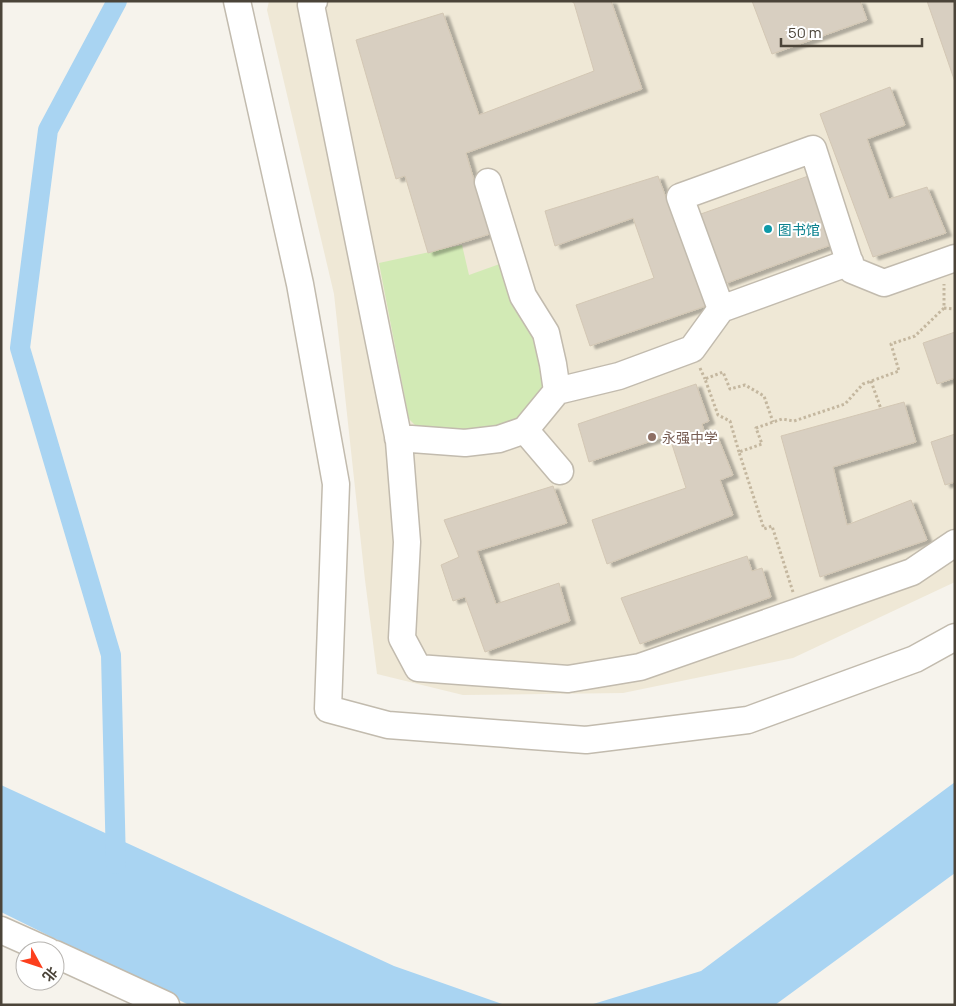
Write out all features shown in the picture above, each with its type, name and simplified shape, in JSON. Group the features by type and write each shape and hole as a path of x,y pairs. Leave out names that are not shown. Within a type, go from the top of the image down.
{"street":[{"path":"237,1 300,284 336,484 328,709 388,726 586,740 748,720 915,659 955,637"},
{"path":"314,1 311,5 398,438 407,542 402,638 418,668 568,679 640,667 912,572 955,542"},
{"path":"721,309 680,197 813,149 852,270 884,283 950,260"},
{"path":"488,182 523,296 546,333 553,364 556,391"},
{"path":"398,438 465,443 499,439 525,430 556,391 612,378 692,349 721,309 850,262"},
{"path":"550,349 578,369 612,378"},
{"path":"525,430 560,471"},
{"path":"1,930 26,941"},
{"path":"65,959 166,1005"}],"path":[{"path":"739,452 762,444 756,428 782,419 794,421 845,404 863,384 899,371 891,344 914,336 944,308 950,260"},
{"path":"944,308 955,309"},
{"path":"773,422 764,396 745,385 730,389 724,372 705,379 718,414 730,421 764,529 772,526 799,611"},
{"path":"871,381 881,408"}],"shaded area":[{"name":"永强中学","path":"269,1 955,1 955,582 793,658 623,693 463,695 377,674 334,294 267,10"}],"green space":[{"path":"462,245 469,275 508,261 542,337 545,392 521,421 484,435 423,433 409,419 379,263"}],"water":[{"path":"955,782 955,873 775,1005 590,1005 701,971"},
{"path":"1,785 394,966 505,1005 189,1005 65,944 65,941 60,941 1,912"}],"building":[{"path":"571,1 611,1 642,89 466,153 490,234 428,253 405,176 396,179 356,40 443,13 479,115 594,71 574,3"},
{"path":"752,1 860,1 867,20 772,54"},
{"path":"927,1 953,1 955,8 955,82"},
{"path":"890,87 905,125 867,139 889,199 927,187 946,233 873,257 820,114"},
{"name":"图书馆","path":"814,174 839,242 724,284 698,215"},
{"path":"658,176 706,306 590,346 576,305 654,278 633,218 555,246 545,211"},
{"path":"955,332 955,378 937,384 923,343"},
{"path":"696,384 709,421 702,424 706,437 717,435 733,475 720,480 733,515 607,564 592,520 686,488 669,435 589,462 578,424"},
{"path":"904,402 916,442 833,467 847,525 911,500 927,540 820,577 781,436"},
{"path":"955,434 955,482 945,485 931,442"},
{"path":"553,486 567,523 477,551 496,604 559,583 570,621 485,652 465,597 453,601 441,565 459,557 444,520"},
{"path":"747,556 752,571 762,568 771,597 640,644 621,598"}],"waterway":[{"path":"116,864 111,655 20,348 48,130 117,1"}],"place":[{"name":"图书馆","path":"768,229"},
{"name":"永强中学","path":"652,437"}]}
